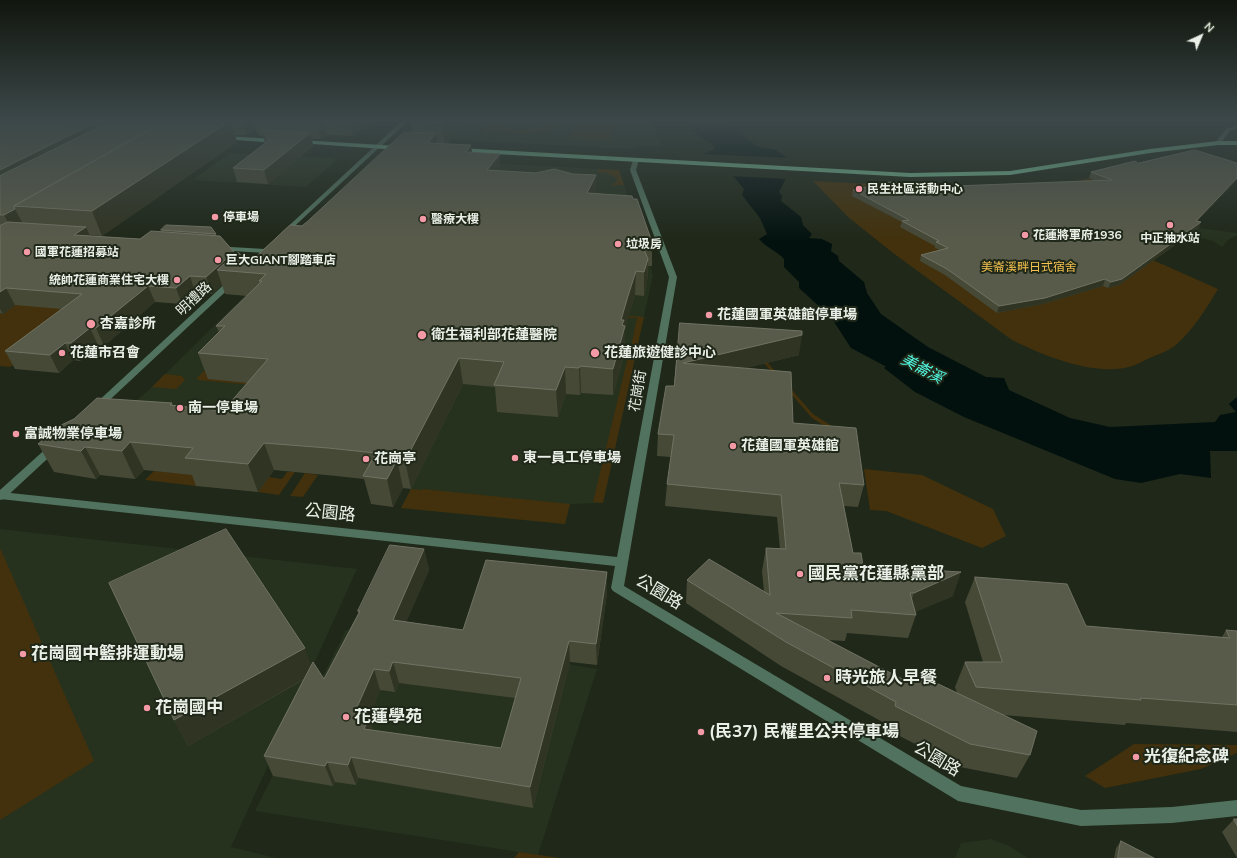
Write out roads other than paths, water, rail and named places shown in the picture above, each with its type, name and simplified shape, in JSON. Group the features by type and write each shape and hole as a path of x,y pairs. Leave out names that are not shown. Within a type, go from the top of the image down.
{"main road":[{"path":"655,161 910,175 1010,173 1093,161"}],"street":[{"path":"279,239 362,161"},
{"name":"花崗街","path":"621,562 673,276 633,170 636,161"},
{"path":"210,248 268,249 254,262"},
{"name":"明禮路","path":"92,412 238,276"},
{"path":"0,496 58,443"},
{"name":"公園路","path":"0,496 621,562 617,588 958,793 1081,818 1172,816 1237,808"}],"water":[{"path":"713,161 787,161 785,180 779,192 782,196 781,201 801,217 803,225 812,234 809,238 822,239 832,244 831,251 838,256 839,261 864,282 867,293 881,314 928,347 986,377 1004,378 1009,390 1070,418 1110,427 1215,422 1220,415 1236,412 1229,404 1237,397 1237,451 1210,451 1211,478 1180,474 1141,483 1115,479 964,417 915,392 884,368 889,363 888,358 880,355 868,355 861,344 865,331 832,318 799,288 799,282 784,267 784,259 759,239 767,234 760,218 742,195 744,189 734,177"}],"waterway":[{"name":"美崙溪","path":"821,274 865,339 919,367"}],"place":[{"name":"民生社區活動中心","path":"859,189"},
{"name":"停車場","path":"215,217"},
{"name":"醫療大樓","path":"423,219"},
{"name":"中正抽水站","path":"1170,225"},
{"name":"花蓮將軍府1936","path":"1025,235"},
{"name":"垃圾房","path":"618,244"},
{"name":"國軍花蓮招募站","path":"27,252"},
{"name":"巨大GIANT腳踏車店","path":"218,260"},
{"name":"統帥花蓮商業住宅大樓","path":"177,280"},
{"name":"花蓮國軍英雄館停車場","path":"709,315"},
{"name":"杏嘉診所","path":"91,324"},
{"name":"衛生福利部花蓮醫院","path":"422,335"},
{"name":"花蓮市召會","path":"62,353"},
{"name":"花蓮旅遊健診中心","path":"595,353"},
{"name":"南一停車場","path":"180,408"},
{"name":"富誠物業停車場","path":"16,434"},
{"name":"花蓮國軍英雄館","path":"733,446"},
{"name":"東一員工停車場","path":"515,458"},
{"name":"花崗亭","path":"366,459"},
{"name":"國民黨花蓮縣黨部","path":"800,574"},
{"name":"花崗國中籃排運動場","path":"23,654"},
{"name":"時光旅人早餐","path":"827,678"},
{"name":"花崗國中","path":"147,708"},
{"name":"花蓮學苑","path":"346,717"},
{"name":"(民37) 民權里公共停車場","path":"701,732"},
{"name":"光復紀念碑","path":"1136,757"}],"park label":[{"name":"美崙溪畔日式宿舍","path":"1029,267"}]}
